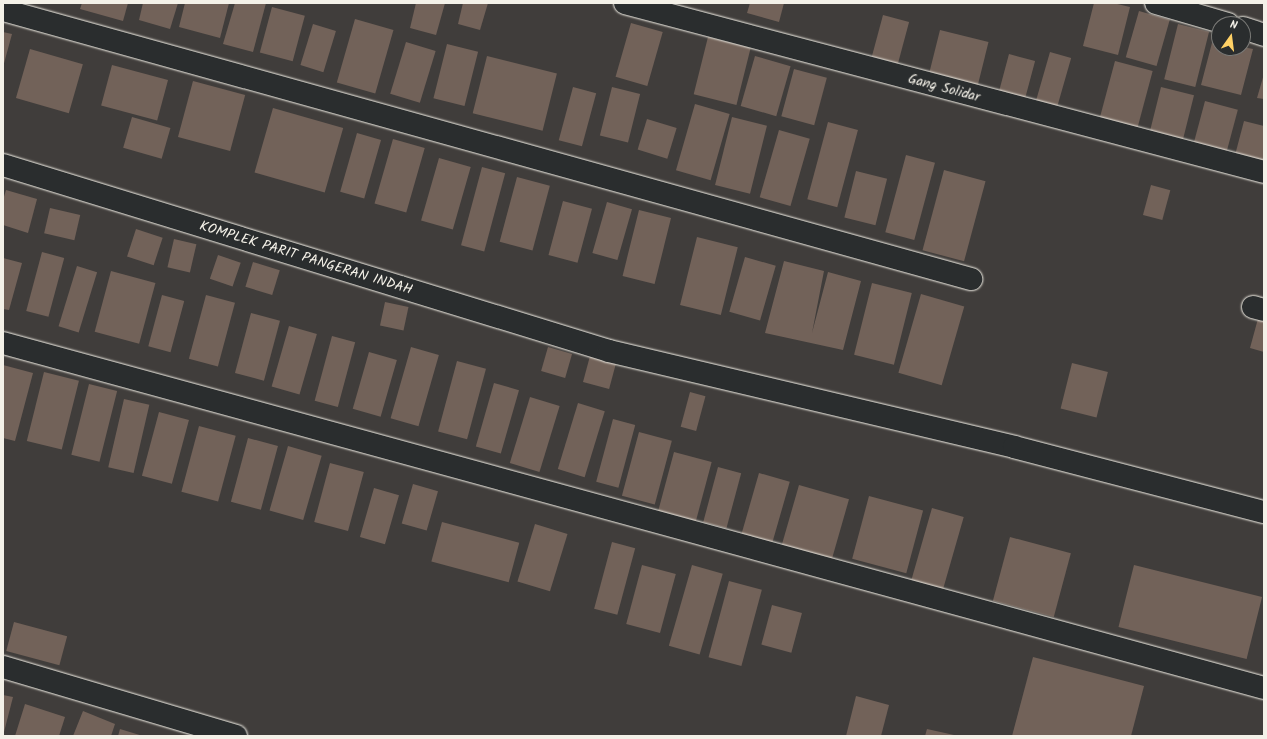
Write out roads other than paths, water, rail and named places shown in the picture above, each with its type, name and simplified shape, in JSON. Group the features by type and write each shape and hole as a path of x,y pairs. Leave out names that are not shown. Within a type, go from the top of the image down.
{"street":[{"name":"Gang Solidar","path":"625,3 1264,172"},
{"path":"1156,3 1211,19"},
{"path":"3,10 971,279"},
{"path":"1251,31 1264,35"},
{"name":"KOMPLEK PARIT PANGERAN INDAH","path":"3,165 609,351 1014,447 1264,512"},
{"path":"3,343 1264,688"},
{"path":"3,667 236,736"}]}
